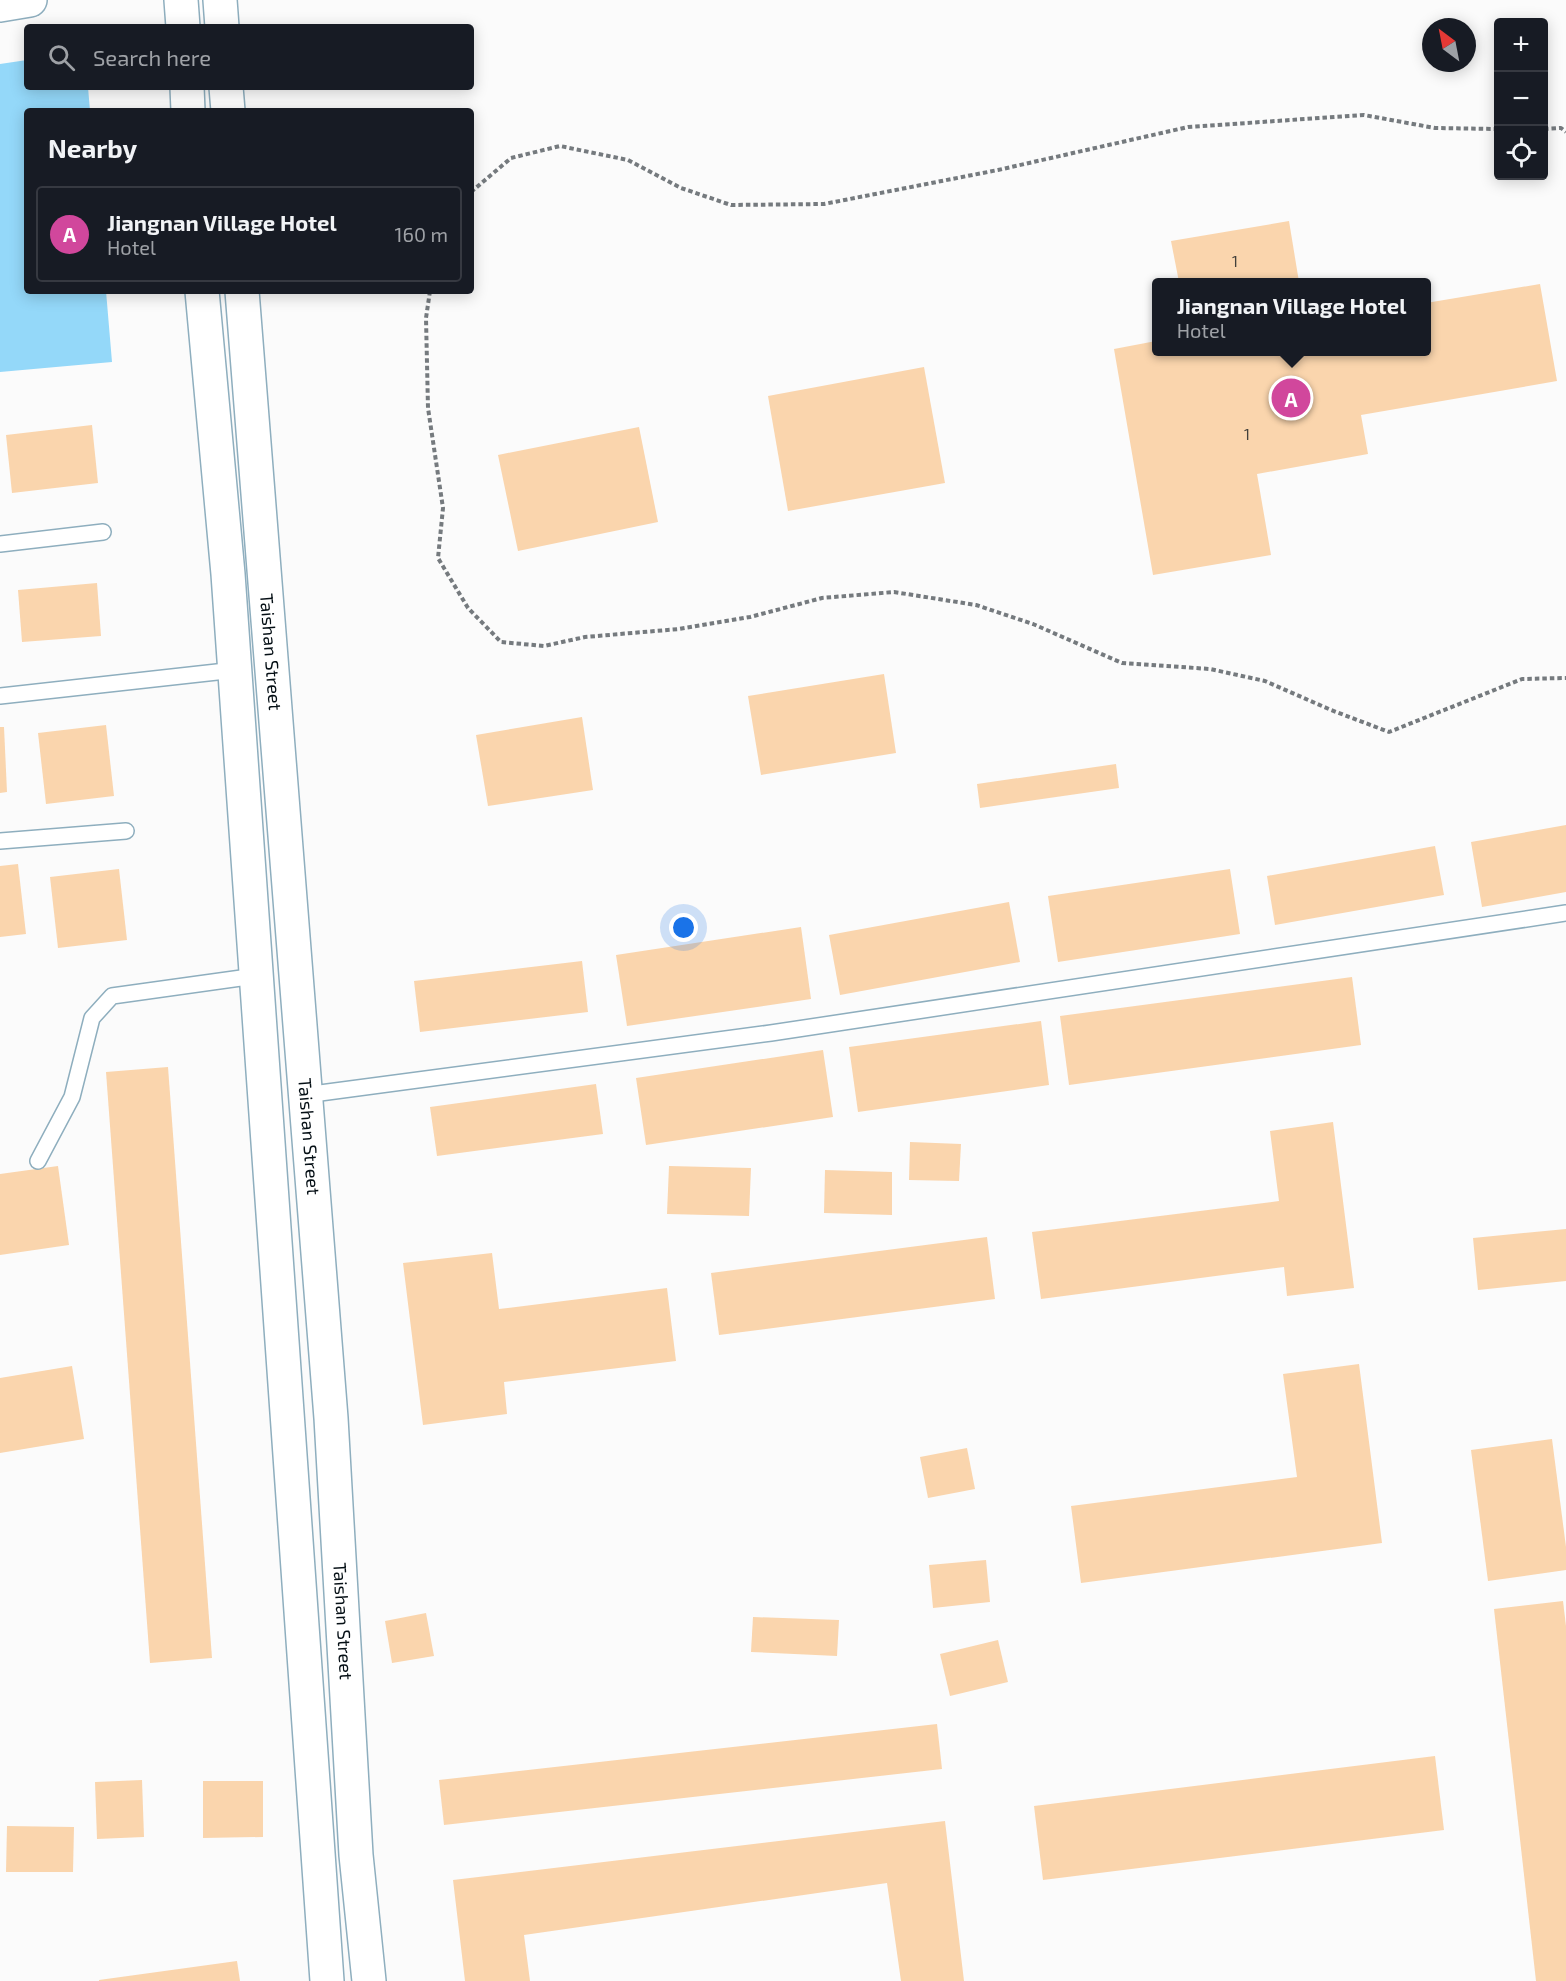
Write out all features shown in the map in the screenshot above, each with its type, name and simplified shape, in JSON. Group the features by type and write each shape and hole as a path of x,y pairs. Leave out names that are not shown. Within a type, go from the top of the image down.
{"main road":[{"path":"0,4 30,0"},
{"path":"181,0 183,24"},
{"path":"220,0 222,24"},
{"path":"187,90 188,108"},
{"path":"226,90 228,108"},
{"name":"Taishan Street","path":"202,294 228,574 327,1981"},
{"name":"Taishan Street","path":"242,294 331,1418 356,1855 369,1981"}],"lane":[{"path":"0,544 103,532"},
{"path":"0,696 235,670"},
{"path":"0,841 126,831"},
{"path":"305,1095 783,1031 1566,913"},
{"path":"38,1161 72,1097 92,1018 112,996 256,976"}],"path":[{"path":"474,189 511,158 560,146 628,160 681,188 731,205 824,204 998,170 1188,128 1364,115 1434,128 1494,129"},
{"path":"1548,129 1561,128 1566,132"},
{"path":"430,294 426,318 428,408 443,508 438,558 468,608 501,642 544,646 585,637 678,629 750,617 822,598 894,592 975,605 1033,624 1122,663 1210,669 1265,681 1389,732 1522,678 1566,678"}],"shaded area":[{"path":"24,60 24,90 88,90 90,108 24,108 24,294 106,294 112,362 0,372 0,64"}],"building":[{"path":"1289,221 1298,278 1178,278 1171,241"},
{"path":"1540,284 1557,381 1361,415 1368,454 1257,474 1271,555 1153,575 1114,349 1152,342 1152,356 1431,356 1431,302"},
{"path":"924,367 945,483 788,511 768,396"},
{"path":"92,425 98,483 12,493 6,435"},
{"path":"639,427 658,522 518,551 498,455"},
{"path":"97,583 101,636 22,642 18,590"},
{"path":"884,674 896,753 761,775 748,696"},
{"path":"582,717 593,790 488,806 476,735"},
{"path":"106,725 114,796 46,804 38,733"},
{"path":"0,727 4,727 7,792 0,793"},
{"path":"1116,764 1119,788 980,808 977,784"},
{"path":"1566,825 1566,892 1482,907 1471,842"},
{"path":"1435,846 1444,895 1275,925 1267,876"},
{"path":"18,864 26,934 0,937 0,866"},
{"path":"119,869 127,940 58,948 50,877"},
{"path":"1230,869 1240,934 1058,962 1048,896"},
{"path":"1009,902 1020,962 840,995 829,935"},
{"path":"801,927 811,999 627,1026 616,955"},
{"path":"582,961 588,1012 420,1032 414,981"},
{"path":"1352,977 1361,1045 1069,1085 1060,1016"},
{"path":"1041,1021 1049,1085 858,1112 849,1047"},
{"path":"823,1050 833,1117 646,1145 636,1078"},
{"path":"168,1067 212,1658 150,1663 106,1072"},
{"path":"596,1084 603,1134 437,1156 430,1107"},
{"path":"1333,1122 1354,1288 1287,1296 1284,1267 1041,1299 1032,1232 1279,1201 1270,1131"},
{"path":"910,1142 961,1144 959,1181 909,1180"},
{"path":"58,1166 69,1245 0,1255 0,1174"},
{"path":"669,1166 751,1168 749,1216 667,1214"},
{"path":"825,1170 892,1172 892,1215 824,1213"},
{"path":"1566,1229 1566,1281 1478,1290 1473,1238"},
{"path":"987,1237 995,1299 719,1335 711,1273"},
{"path":"492,1253 499,1309 667,1288 676,1361 504,1382 507,1414 423,1425 403,1263"},
{"path":"1359,1364 1382,1543 1081,1583 1071,1506 1297,1477 1283,1374"},
{"path":"72,1366 84,1439 0,1453 0,1378"},
{"path":"1552,1439 1566,1547 1566,1570 1488,1581 1471,1450"},
{"path":"967,1448 975,1489 928,1498 920,1457"},
{"path":"986,1560 990,1602 933,1608 929,1565"},
{"path":"1563,1601 1566,1626 1566,1981 1536,1981 1494,1609"},
{"path":"426,1613 434,1656 392,1663 385,1621"},
{"path":"753,1617 839,1620 837,1656 751,1652"},
{"path":"998,1640 1008,1682 950,1696 940,1654"},
{"path":"937,1724 942,1769 444,1825 439,1780"},
{"path":"1435,1756 1444,1830 1043,1880 1034,1806"},
{"path":"142,1780 144,1837 97,1839 95,1782"},
{"path":"203,1781 263,1781 263,1837 203,1838"},
{"path":"945,1821 964,1981 901,1981 887,1883 524,1935 530,1981 465,1981 453,1880"},
{"path":"7,1826 74,1827 73,1872 6,1872"},
{"path":"237,1961 240,1981 99,1981 99,1980"}],"place":[{"name":"Jiangnan Village Hotel","path":"1291,398"}]}
